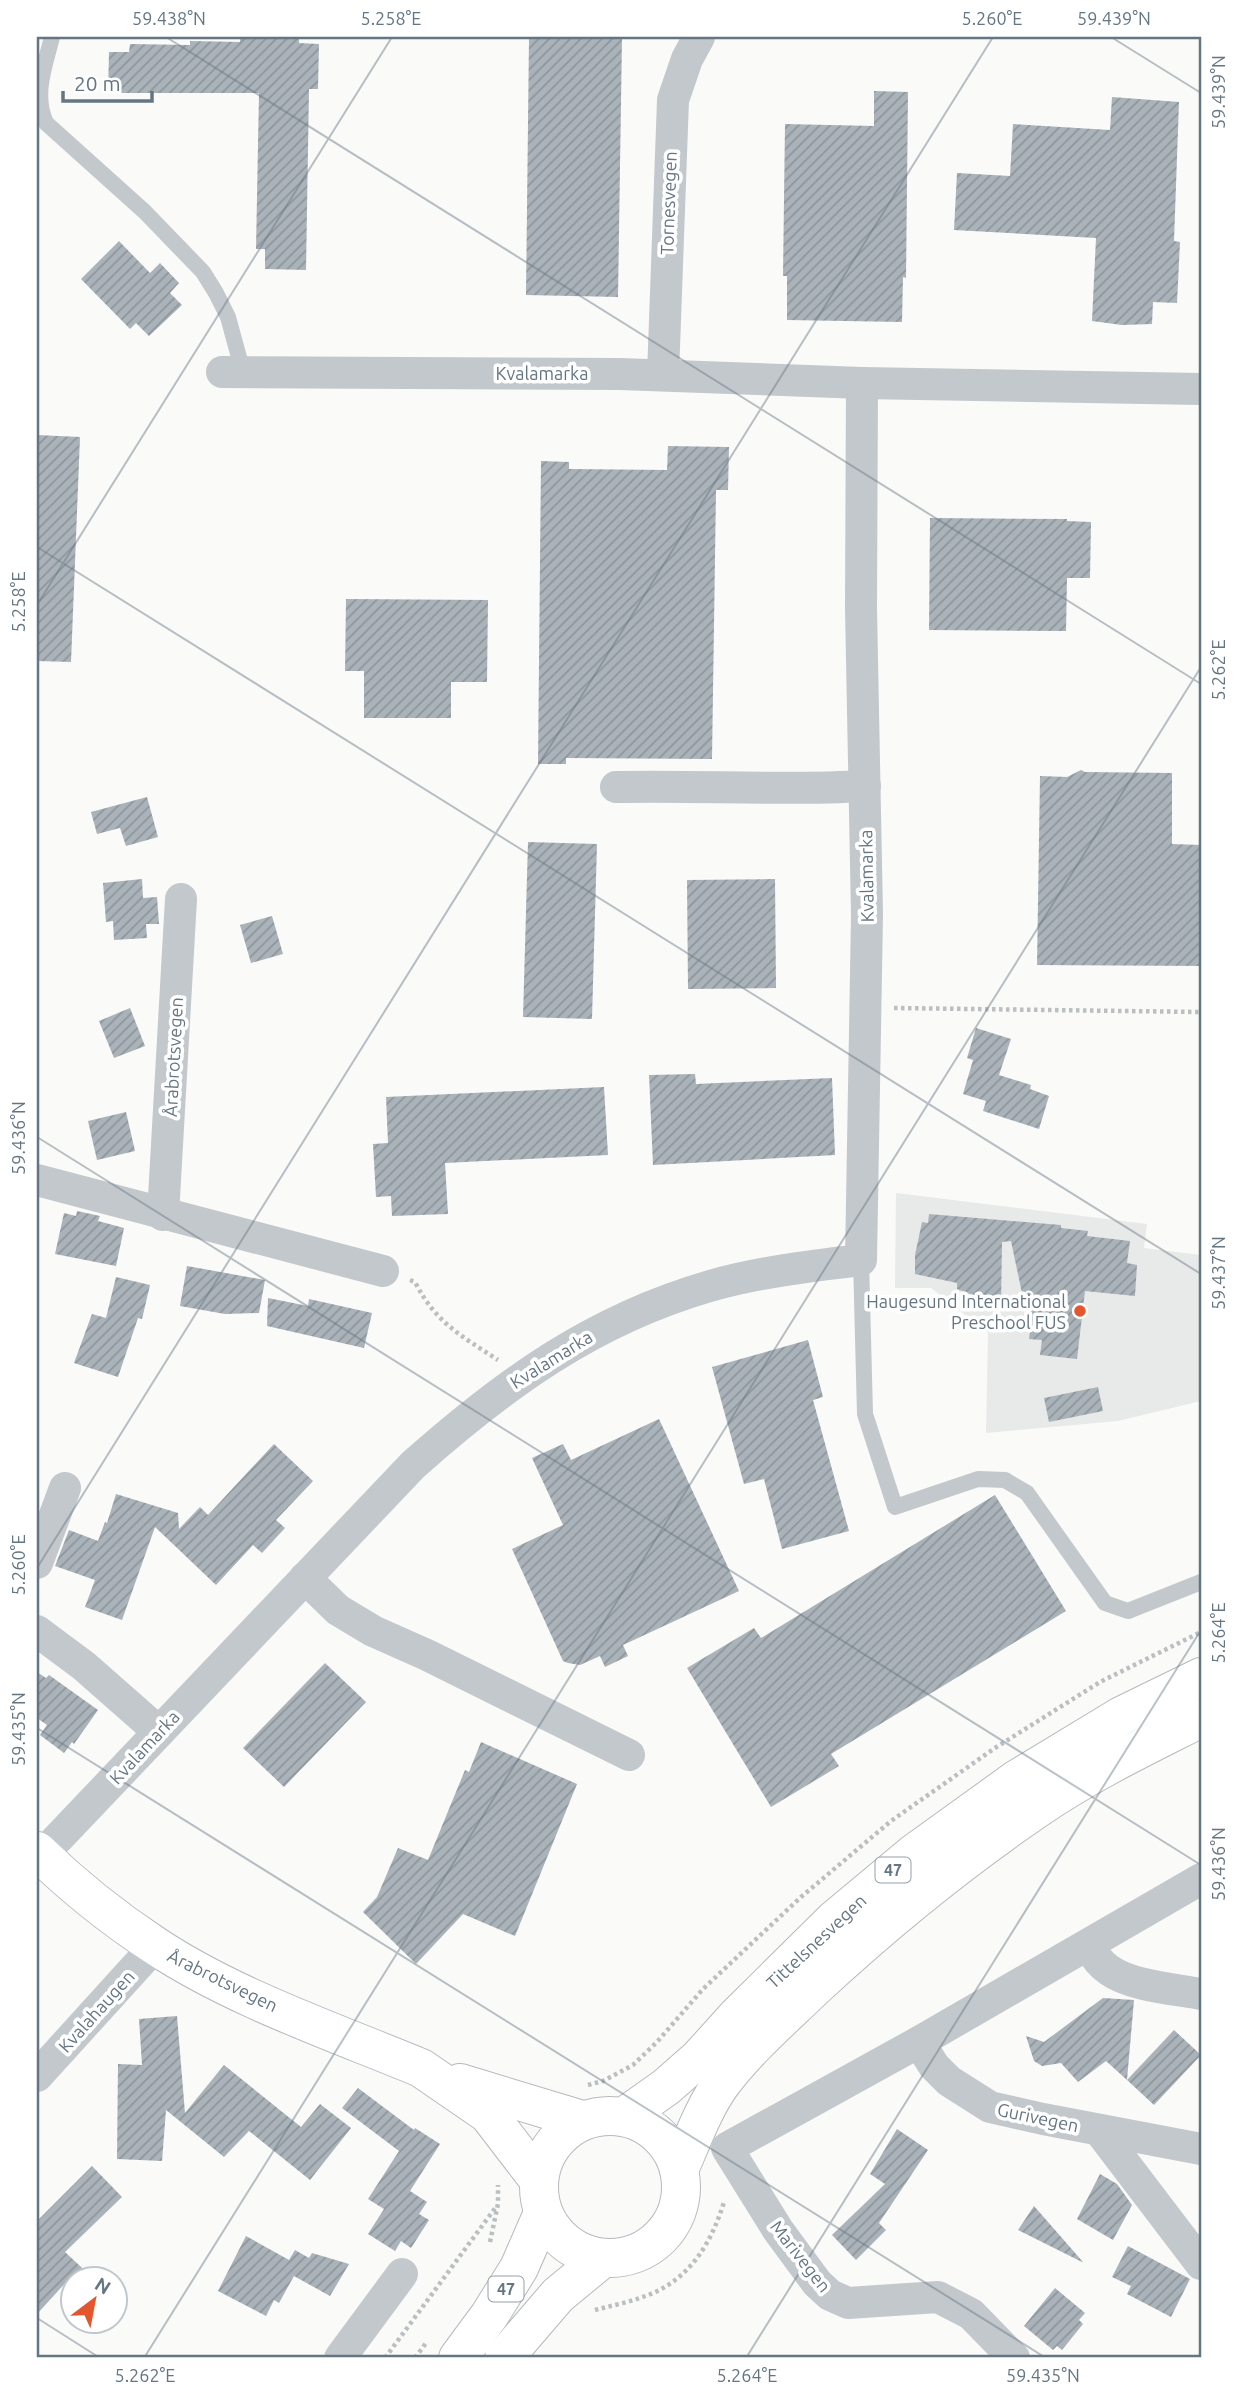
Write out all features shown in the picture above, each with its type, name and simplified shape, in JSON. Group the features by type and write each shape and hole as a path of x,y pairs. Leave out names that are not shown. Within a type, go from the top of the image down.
{"main road":[{"name":"Tittelsnesvegen","path":"625,2116 666,2087 699,2058 835,1919 913,1854 1017,1779 1121,1716 1201,1677"},
{"name":"Tittelsnesvegen","path":"680,2170 702,2117 721,2084 754,2045 860,1945 940,1880 1039,1807 1201,1718"},
{"name":"Årabrotsvegen","path":"39,1853 107,1911 155,1946 249,1996 421,2068 488,2114 541,2196"},
{"name":"Årabrotsvegen","path":"431,2075 582,2120"},
{"path":"582,2120 603,2115 625,2116 650,2127 669,2145 680,2170"},
{"name":"47","path":"444,2348 489,2316 519,2268 541,2196 545,2155 560,2134 582,2120"},
{"name":"47","path":"504,2358 558,2295 603,2258 626,2256 647,2248 664,2234 676,2214 682,2192 680,2170"},
{"path":"541,2196 557,2235 578,2251 603,2258"}],"street":[{"name":"Tornesvegen","path":"663,375 673,100 687,60 699,37"},
{"name":"Kvalamarka","path":"233,372 663,375 862,383 1201,389"},
{"name":"Kvalamarka","path":"39,1853 159,1732 413,1465 467,1416 522,1376 593,1332 650,1307 711,1286 785,1269 861,1260 867,915 861,608 862,383"},
{"path":"615,787 814,789 865,786"},
{"name":"Årabrotsvegen","path":"163,1215 181,899"},
{"path":"37,1180 383,1271"},
{"path":"37,1563 65,1488"},
{"path":"305,1578 338,1610 373,1631 629,1755"},
{"path":"37,1630 83,1665 159,1732"},
{"path":"919,2042 1201,1879"},
{"path":"1088,1945 1095,1957 1109,1970 1128,1979 1201,1994"},
{"name":"Kvalahaugen","path":"37,2076 155,1946"},
{"name":"Gurivegen","path":"919,2042 934,2066 949,2081 990,2106 1201,2149"},
{"name":"Marivegen","path":"919,2042 727,2148 778,2230 817,2283 830,2295 848,2303 938,2297 971,2314 1014,2358"},
{"name":"Gurivegen","path":"1100,2130 1201,2264"},
{"path":"340,2358 402,2274"}],"lane":[{"path":"52,37 39,90 40,110 46,123 145,212 203,272 228,317 233,372"},
{"name":"Kvalamarka","path":"861,1260 865,1414 895,1507 978,1479 1006,1480 1027,1493 1105,1603 1128,1611 1201,1582"}],"path":[{"path":"866,1008 1201,1012"},
{"path":"383,1271 415,1282 427,1305 452,1329 522,1376"},
{"path":"584,2315 654,2293 681,2275 702,2254 726,2196 745,2177"},
{"path":"489,2245 498,2204 498,2181"},
{"path":"385,2358 498,2204"},
{"path":"415,2358 444,2348"}],"shaded area":[{"name":"Haugesund International Preschool FUS","path":"896,1193 1147,1224 1144,1248 1201,1255 1201,1401 1118,1421 986,1433 988,1333 931,1288 895,1288"}],"building":[{"path":"240,37 299,37 299,43 319,44 318,89 309,89 306,270 265,269 265,249 256,249 259,93 108,93 109,52 129,52 130,44 240,42"},
{"path":"529,37 622,37 618,297 526,295"},
{"path":"874,91 908,92 906,278 903,277 902,322 787,320 787,276 783,276 785,124 874,126"},
{"path":"1112,97 1179,102 1174,241 1180,242 1177,303 1153,302 1152,324 1122,325 1092,321 1096,238 954,230 957,173 1010,176 1013,124 1110,130"},
{"path":"119,241 150,273 160,263 179,283 170,293 182,305 149,336 136,323 130,329 81,279"},
{"path":"37,435 80,437 71,662 37,661"},
{"path":"668,446 729,447 728,490 716,490 712,759 566,758 566,764 538,764 541,461 569,462 569,469 667,470"},
{"path":"930,518 1067,519 1091,522 1090,578 1067,578 1066,631 929,630"},
{"path":"346,599 488,600 487,682 451,682 451,718 364,718 364,671 345,671"},
{"path":"1081,770 1172,773 1172,844 1201,845 1201,966 1037,965 1040,776 1067,777"},
{"path":"147,797 158,837 126,846 120,828 97,834 91,812"},
{"path":"528,842 597,844 592,1019 523,1017"},
{"path":"142,879 143,898 157,897 159,924 146,924 147,938 114,940 113,921 106,922 103,883"},
{"path":"775,879 776,988 688,989 687,880"},
{"path":"272,916 283,954 251,963 240,925"},
{"path":"130,1008 145,1046 114,1058 99,1021"},
{"path":"976,1028 1011,1039 999,1075 1031,1085 1030,1089 1049,1096 1039,1129 983,1111 986,1101 963,1094 973,1060 967,1058"},
{"path":"695,1074 696,1084 832,1078 835,1155 653,1165 649,1075"},
{"path":"604,1087 608,1155 445,1163 448,1214 392,1216 391,1196 376,1197 373,1144 388,1143 386,1097"},
{"path":"126,1112 135,1151 97,1160 88,1121"},
{"path":"77,1211 100,1216 98,1221 124,1228 116,1266 55,1254 64,1213 76,1216"},
{"path":"929,1214 1061,1225 1061,1228 1088,1231 1087,1236 1130,1241 1127,1263 1137,1265 1135,1296 1085,1291 1077,1359 1040,1355 1042,1340 1029,1339 1030,1331 1011,1241 1002,1242 1001,1306 957,1289 957,1283 915,1274 915,1255 922,1222 928,1223"},
{"path":"187,1266 265,1280 259,1313 225,1314 180,1306"},
{"path":"116,1277 150,1285 142,1319 138,1318 118,1377 74,1363 92,1314 106,1318"},
{"path":"268,1298 308,1306 309,1299 372,1313 364,1348 267,1326"},
{"path":"808,1340 823,1397 813,1400 849,1531 782,1549 764,1479 744,1484 712,1367"},
{"path":"1098,1387 1103,1411 1049,1422 1044,1398"},
{"path":"659,1419 739,1591 623,1645 628,1656 605,1667 600,1656 580,1665 568,1663 563,1661 512,1549 563,1525 532,1458 563,1444 571,1460"},
{"path":"274,1444 313,1481 276,1520 285,1528 262,1553 253,1545 216,1585 155,1527 122,1620 85,1607 95,1580 55,1566 69,1530 98,1541 116,1494 178,1513 179,1529 200,1507 208,1515"},
{"path":"995,1495 1066,1611 831,1754 839,1766 771,1807 687,1668 754,1628 761,1638"},
{"path":"325,1663 366,1702 284,1787 243,1748"},
{"path":"37,1672 46,1678 49,1675 98,1710 74,1744 72,1742 64,1753 40,1735 47,1725 37,1718"},
{"path":"481,1742 577,1784 515,1936 463,1914 416,1964 363,1912 377,1897 398,1848 428,1860 465,1770 469,1772"},
{"path":"1103,1998 1134,2000 1127,2080 1106,2061 1078,2082 1061,2063 1042,2066 1034,2061 1026,2036 1044,2042"},
{"path":"177,2016 185,2113 224,2065 301,2127 320,2104 351,2128 310,2180 249,2131 224,2157 166,2110 162,2161 117,2159 118,2064 142,2065 139,2019"},
{"path":"1174,2030 1201,2055 1154,2105 1127,2080"},
{"path":"358,2088 414,2130 415,2128 440,2144 410,2191 427,2202 419,2214 429,2220 411,2248 401,2241 395,2251 368,2234 384,2209 368,2199 399,2151 342,2108"},
{"path":"897,2129 928,2150 879,2223 886,2230 856,2260 832,2235 885,2184 870,2174"},
{"path":"92,2166 122,2197 65,2252 80,2266 60,2266 60,2289 37,2314 37,2221"},
{"path":"1100,2174 1117,2184 1132,2205 1113,2240 1077,2219"},
{"path":"1034,2206 1083,2262 1018,2230"},
{"path":"246,2236 289,2260 295,2250 309,2258 312,2253 349,2264 330,2296 294,2276 279,2303 274,2300 266,2316 218,2291"},
{"path":"1128,2246 1190,2279 1171,2317 1127,2294 1131,2286 1112,2277"},
{"path":"1055,2288 1085,2313 1079,2320 1083,2324 1062,2350 1057,2346 1053,2350 1024,2326"}],"place":[{"name":"Haugesund International Preschool FUS","path":"1080,1311"}]}
